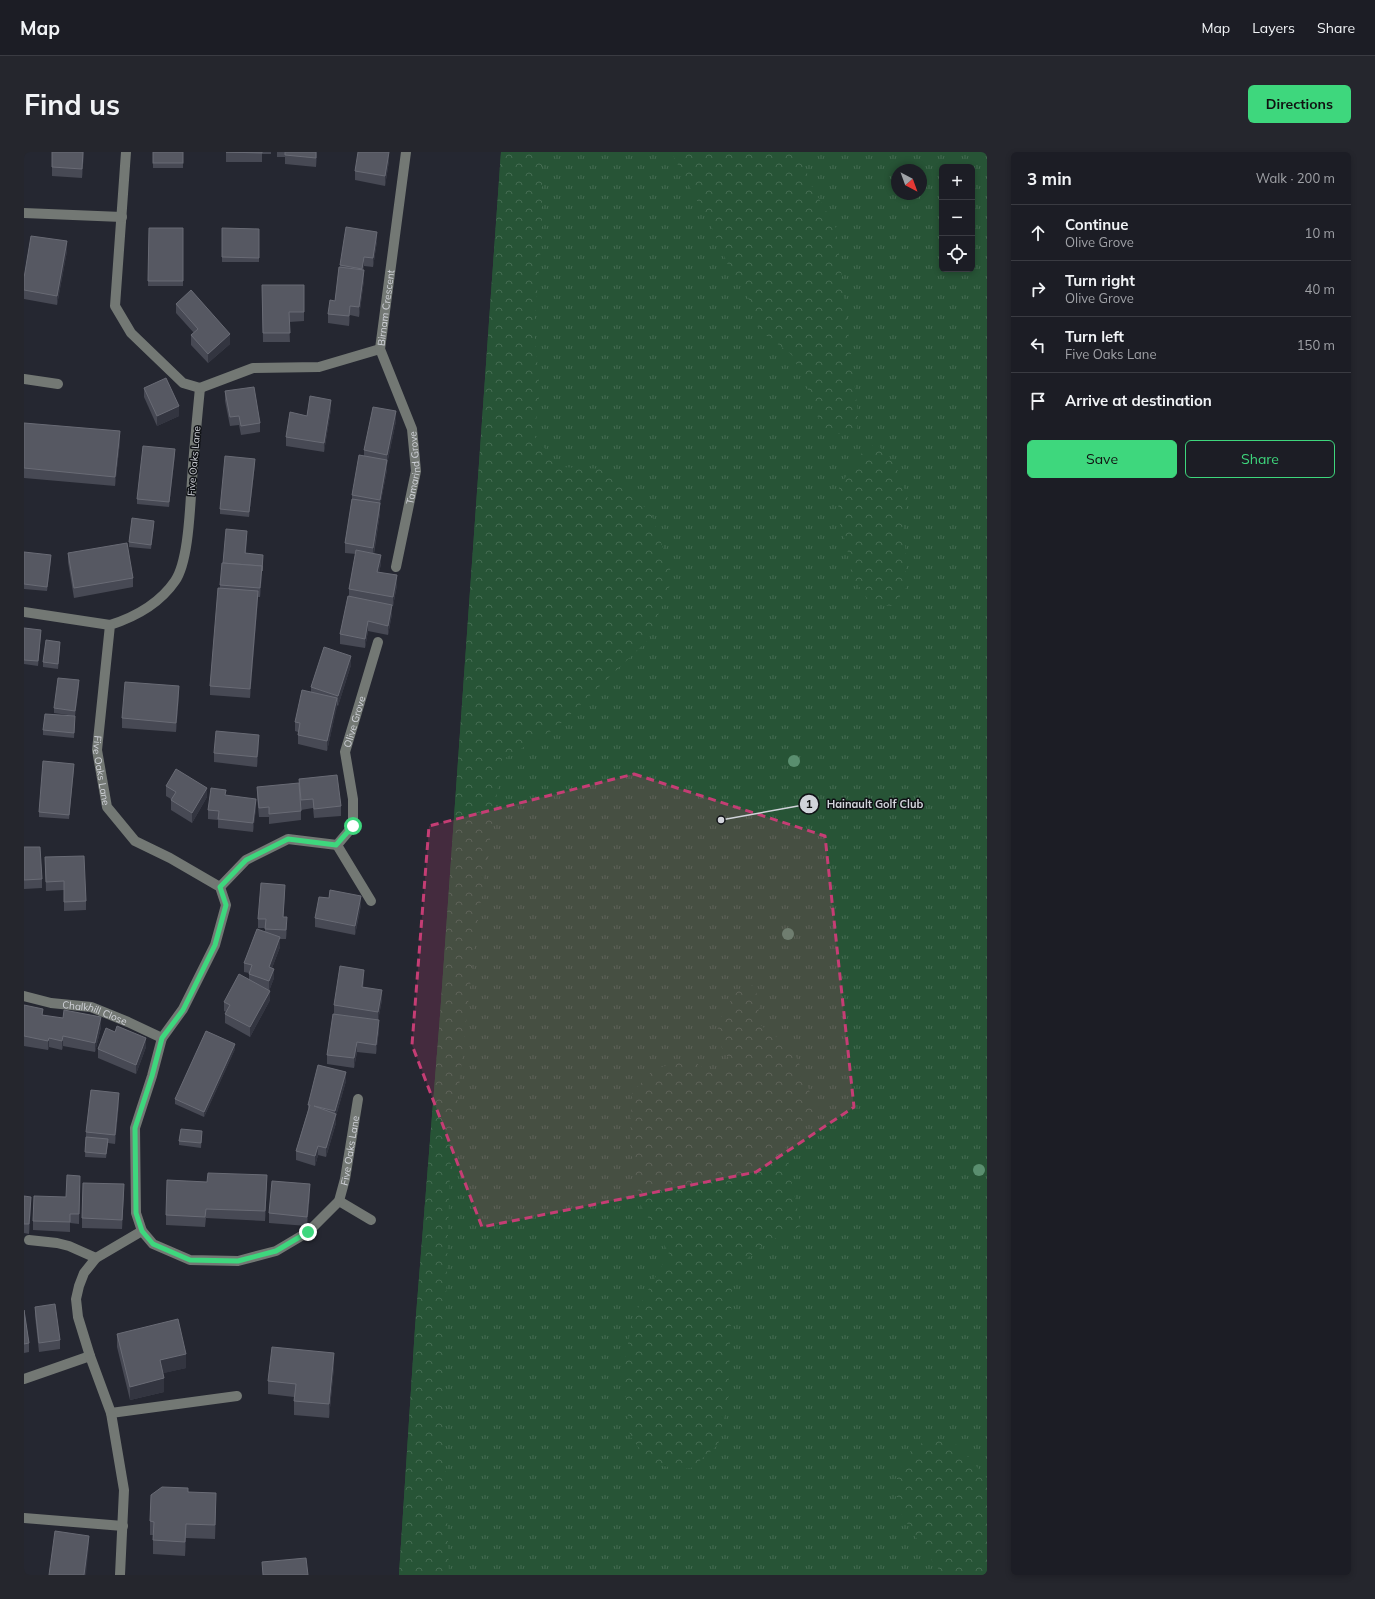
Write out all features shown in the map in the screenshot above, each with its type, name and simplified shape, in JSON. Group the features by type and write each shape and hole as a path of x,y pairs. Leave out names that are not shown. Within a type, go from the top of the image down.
{"street":[{"path":"126,152 115,306 131,333 173,374 183,383 200,388"},
{"name":"Birnam Crescent","path":"200,388 254,368 319,367 380,349 406,152"},
{"path":"24,213 122,217"},
{"name":"Tamarind Grove","path":"380,349 412,429 416,471 396,567"},
{"path":"24,379 58,384"},
{"name":"Five Oaks Lane","path":"200,388 189,520 183,560 175,581 153,604 123,621 110,625 97,750 107,807 135,841 170,858 220,887 226,905 215,945 183,1010 162,1038 152,1076 135,1128 136,1213 142,1231 153,1244 190,1260 238,1261 276,1251 308,1232 339,1201 345,1179 358,1099"},
{"path":"24,612 110,625"},
{"name":"Olive Grove","path":"336,845 353,826 353,799 345,752 378,642"},
{"path":"220,887 246,860 288,839 336,845 371,901"},
{"name":"Chalkhill Close","path":"24,996 51,1003 91,1007 162,1038"},
{"path":"339,1201 371,1220"},
{"path":"120,1575 124,1490 111,1413 90,1356 78,1317 76,1299 78,1286 84,1273 96,1258 142,1231"},
{"path":"29,1240 69,1246 96,1258"},
{"path":"24,1378 90,1356"},
{"path":"111,1413 237,1396"},
{"path":"24,1518 123,1526"}],"highlighted area":[{"path":"634,774 825,836 854,1107 756,1172 482,1227 412,1045 429,826"}],"green space":[{"path":"501,152 987,152 987,1575 399,1575 415,1328 440,1016"},
{"path":"501,152 542,152 542,234 534,328 540,391 534,436 561,467 603,469 651,513 673,578 648,640 556,728 502,760 475,940 450,1169 443,1394 449,1575 399,1575 415,1328 440,1016"},
{"path":"671,152 800,152 811,185 836,228 858,414 857,431 838,434 822,427 802,374 791,354 760,331 746,291 729,267 712,228"},
{"path":"876,443 896,466 908,499 903,521 906,559 906,588 893,606 871,604 852,576 847,547 838,517 839,487 861,454"},
{"path":"754,985 760,1006 755,1021 793,1049 806,1080 816,1113 786,1146 801,1226 766,1243 744,1261 732,1287 728,1402 718,1445 690,1469 652,1465 630,1436 623,1370 633,1317 669,1253 640,1204 630,1143 632,1093 653,1070 688,1058 714,1075 732,1063 722,1048 716,1034 723,1012 739,989"},
{"path":"929,1439 957,1445 987,1478 987,1575 943,1575 924,1550 897,1507 897,1473 912,1449"}],"building":[{"path":"52,152 83,152 82,169 52,167"},
{"path":"153,152 183,152 183,163 153,163"},
{"path":"226,152 262,152 262,153"},
{"path":"285,152 316,152 316,158 285,155"},
{"path":"358,152 389,152 385,176 355,171"},
{"path":"346,227 377,232 373,258 364,257 362,269 340,265"},
{"path":"149,228 183,228 183,281 148,281"},
{"path":"222,228 259,229 259,258 222,257"},
{"path":"31,236 67,241 57,296 24,290 24,278"},
{"path":"339,267 364,270 359,307 350,306 349,316 328,314 330,300 335,301"},
{"path":"262,285 304,285 304,312 289,312 290,333 263,333"},
{"path":"191,290 230,334 208,354 191,335 198,329 176,304"},
{"path":"166,378 179,406 157,416 144,388"},
{"path":"254,387 260,423 241,426 239,416 230,417 225,391"},
{"path":"310,396 331,400 324,443 286,437 290,412 307,416"},
{"path":"373,407 396,411 387,455 364,450"},
{"path":"24,423 120,431 115,477 24,468"},
{"path":"143,446 175,449 169,502 137,499"},
{"path":"359,455 387,460 380,500 352,495"},
{"path":"225,456 255,459 249,512 220,509"},
{"path":"352,499 380,503 373,548 345,543"},
{"path":"132,518 154,521 151,545 129,542"},
{"path":"226,529 247,531 245,553 263,555 262,571 262,566 223,563"},
{"path":"127,543 133,578 74,588 68,553"},
{"path":"356,550 381,555 377,572 397,575 393,597 349,589"},
{"path":"24,552 51,555 47,587 24,584"},
{"path":"222,563 262,566 260,588 220,585"},
{"path":"218,588 258,591 250,689 210,686"},
{"path":"348,596 392,605 388,626 368,621 365,639 340,634"},
{"path":"24,628 41,630 38,661 24,660"},
{"path":"46,640 60,642 58,664 43,662"},
{"path":"324,647 351,656 338,696 311,687"},
{"path":"58,678 79,680 75,711 54,708"},
{"path":"125,682 179,686 176,723 122,718"},
{"path":"302,690 337,698 327,741 298,735 300,723 295,722"},
{"path":"45,714 75,716 74,733 43,730"},
{"path":"216,731 259,735 257,757 214,753"},
{"path":"43,761 74,764 69,815 39,812"},
{"path":"176,769 207,788 192,813 171,800 176,792 166,786"},
{"path":"337,775 341,806 314,809 313,799 301,800 299,779"},
{"path":"299,783 301,811 269,814 269,807 259,808 257,787"},
{"path":"211,788 226,790 225,795 256,799 253,823 218,819 219,811 208,810"},
{"path":"24,847 40,847 42,879 24,880"},
{"path":"84,856 86,901 64,902 64,881 46,882 45,857"},
{"path":"261,883 285,885 283,917 287,917 286,930 265,929 266,919 258,919"},
{"path":"330,890 361,896 355,926 315,918 319,897 329,898"},
{"path":"257,929 280,937 269,967 274,969 269,981 249,974 252,965 244,963"},
{"path":"340,966 364,970 362,987 382,990 378,1012 334,1005"},
{"path":"239,974 270,991 250,1027 225,1014 230,1005 224,1002"},
{"path":"24,1005 43,1009 42,1015 63,1018 64,1010 101,1017 95,1043 63,1036 62,1041 49,1038 48,1041 24,1036"},
{"path":"333,1014 379,1020 376,1045 357,1042 354,1058 327,1055"},
{"path":"117,1026 146,1038 136,1065 98,1049 106,1028 115,1032"},
{"path":"206,1031 235,1044 204,1112 175,1099"},
{"path":"318,1065 346,1072 335,1111 314,1106 336,1114 326,1148 318,1146 315,1156 296,1151 310,1105 308,1105"},
{"path":"91,1090 119,1093 115,1135 86,1132"},
{"path":"181,1129 202,1131 201,1143 179,1141"},
{"path":"86,1137 108,1139 106,1154 85,1152"},
{"path":"208,1173 267,1175 265,1211 206,1209 205,1217 166,1215 167,1180 207,1182"},
{"path":"67,1175 80,1176 79,1214 70,1214 70,1222 33,1221 34,1196 66,1197"},
{"path":"272,1181 310,1184 307,1217 269,1213"},
{"path":"83,1183 124,1184 122,1220 82,1218"},
{"path":"24,1196 31,1197 29,1224 24,1224"},
{"path":"55,1304 60,1340 39,1343 35,1307"},
{"path":"24,1310 29,1343 24,1344"},
{"path":"178,1319 186,1354 160,1360 164,1378 130,1387 117,1334"},
{"path":"272,1347 334,1353 329,1404 294,1401 296,1384 268,1381"},
{"path":"162,1487 188,1488 188,1492 216,1493 215,1525 186,1524 185,1542 153,1540 154,1522 150,1521 151,1495"},
{"path":"55,1531 89,1536 84,1575 49,1575"},
{"path":"306,1558 308,1575 263,1575 262,1562"}],"place":[{"name":"Hainault Golf Club","path":"721,820"}],"route":[{"path":"308,1232 276,1251 238,1261 190,1260 153,1244 142,1231 136,1213 135,1128 152,1076 162,1038 183,1010 215,945 226,905 220,887 246,860 288,839 336,845 353,826"}]}
